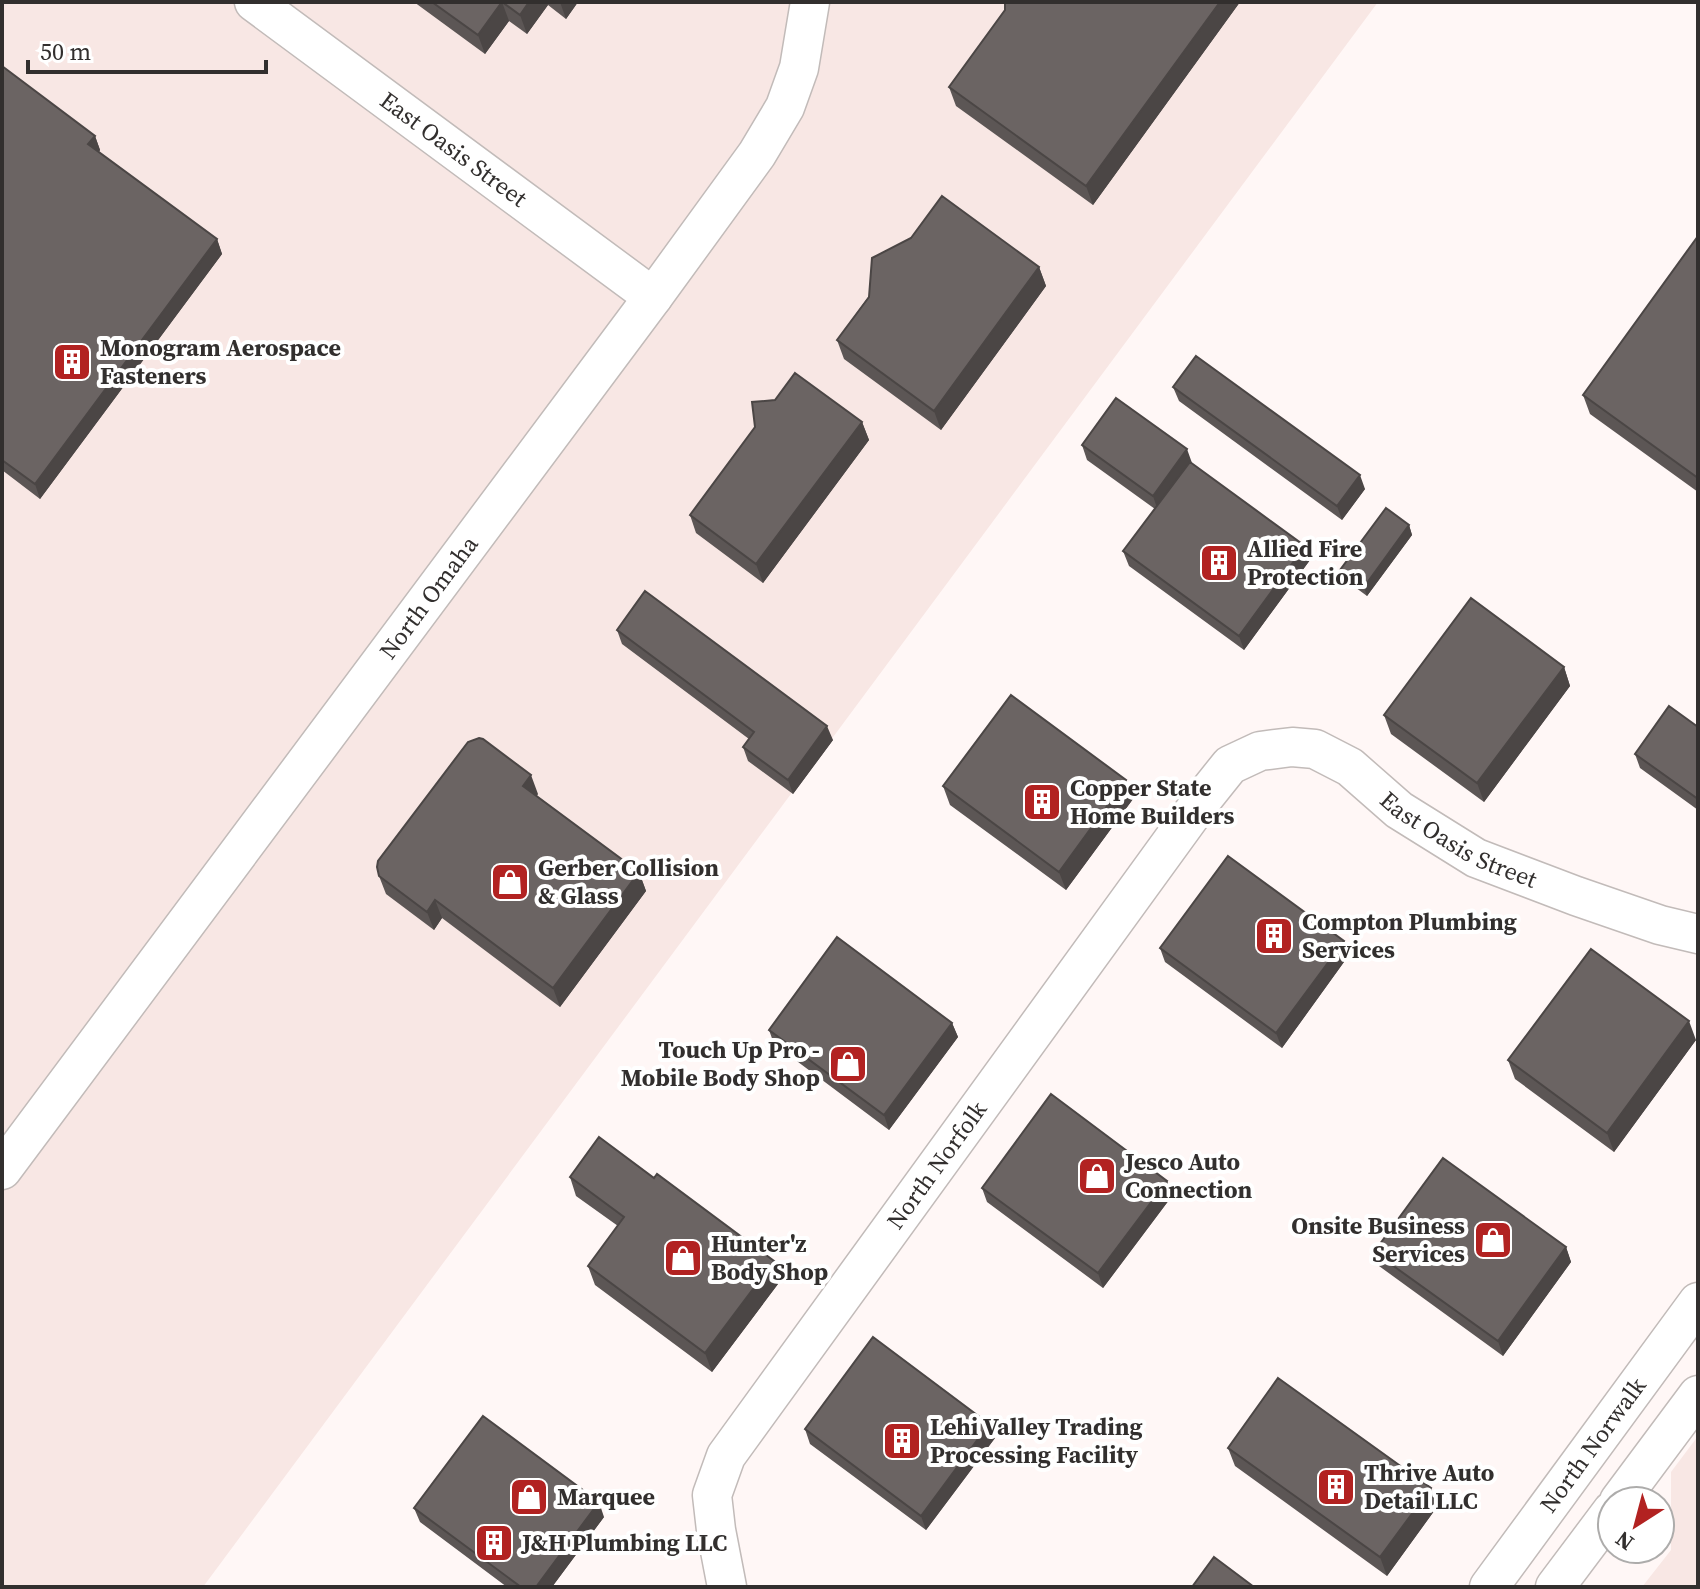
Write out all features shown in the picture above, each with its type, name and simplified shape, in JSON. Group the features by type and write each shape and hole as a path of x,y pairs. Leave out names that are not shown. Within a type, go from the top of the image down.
{"street":[{"name":"East Oasis Street","path":"254,2 653,297"},
{"name":"North Omaha","path":"2,1170 757,154 785,107 799,68 810,2"},
{"name":"East Oasis Street","path":"1230,765 1260,751 1292,747 1315,749 1350,767 1399,810 1476,858 1632,916 1698,934"},
{"name":"North Norfolk","path":"727,1587 712,1495 726,1456 1230,765"},
{"name":"North Norwalk","path":"1489,1587 1698,1302"},
{"path":"1631,1485 1698,1395"},
{"path":"1553,1500 1596,1511"},
{"path":"1555,1587 1596,1533"}],"shaded area":[{"path":"2,2 1378,2 203,1587 2,1587"},
{"path":"1698,1436 1698,1587 1642,1587 1659,1565 1676,1565 1676,1485 1671,1485 1671,1472"}],"building":[{"path":"432,2 502,2 478,35"},
{"path":"502,2 529,2 520,15"},
{"path":"1005,2 1220,2 1086,186 949,87 1005,10"},
{"name":"Monogram Aerospace Fasteners","path":"2,66 95,136 88,144 217,239 35,484 2,460"},
{"path":"942,196 1039,267 934,411 837,340 869,297 872,258 911,238"},
{"path":"1698,236 1698,478 1583,395"},
{"path":"1196,356 1360,475 1337,506 1173,387"},
{"path":"795,373 862,422 756,564 690,515 755,427 752,402 775,400"},
{"path":"1116,398 1187,449 1153,496 1082,445"},
{"name":"Allied Fire Protection","path":"1190,462 1305,546 1239,636 1123,551"},
{"path":"1386,508 1409,525 1364,587 1340,570"},
{"path":"645,591 827,726 788,780 743,747 754,732 617,630"},
{"path":"1471,598 1564,667 1477,783 1384,715"},
{"name":"Copper State Home Builders","path":"1011,695 1126,780 1059,872 943,786"},
{"path":"1669,706 1698,727 1698,799 1635,754"},
{"name":"Gerber Collision & Glass","path":"479,738 531,775 523,786 639,872 553,988 435,900 427,912 379,876 378,861 468,742"},
{"path":"1228,856 1344,941 1276,1033 1160,948"},
{"path":"837,937 952,1023 884,1115 769,1030"},
{"path":"1591,949 1689,1021 1607,1133 1508,1060"},
{"path":"1051,1094 1167,1181 1098,1273 982,1188"},
{"name":"Hunter'z Body Shop","path":"599,1137 654,1178 657,1174 774,1261 705,1353 588,1266 624,1217 570,1177"},
{"path":"1443,1158 1566,1247 1498,1341 1374,1252"},
{"name":"Lehi Valley Trading Processing Facility","path":"873,1337 989,1424 921,1516 805,1429"},
{"name":"Thrive Auto Detail LLC","path":"1278,1378 1431,1488 1380,1557 1228,1448"},
{"path":"483,1416 599,1502 536,1587 521,1587 414,1508"},
{"path":"1214,1557 1254,1587 1192,1587"}],"place":[{"name":"Monogram Aerospace Fasteners","path":"72,362"},
{"name":"Allied Fire Protection","path":"1219,563"},
{"name":"Copper State Home Builders","path":"1042,802"},
{"name":"Gerber Collision & Glass","path":"510,882"},
{"name":"Compton Plumbing Services","path":"1274,936"},
{"name":"Touch Up Pro - Mobile Body Shop","path":"848,1064"},
{"name":"Jesco Auto Connection","path":"1097,1176"},
{"name":"Onsite Business Services","path":"1493,1240"},
{"name":"Hunter'z Body Shop","path":"683,1258"},
{"name":"Lehi Valley Trading Processing Facility","path":"902,1441"},
{"name":"Thrive Auto Detail LLC","path":"1336,1487"},
{"name":"Marquee","path":"529,1497"},
{"name":"J&H Plumbing LLC","path":"494,1543"}]}
